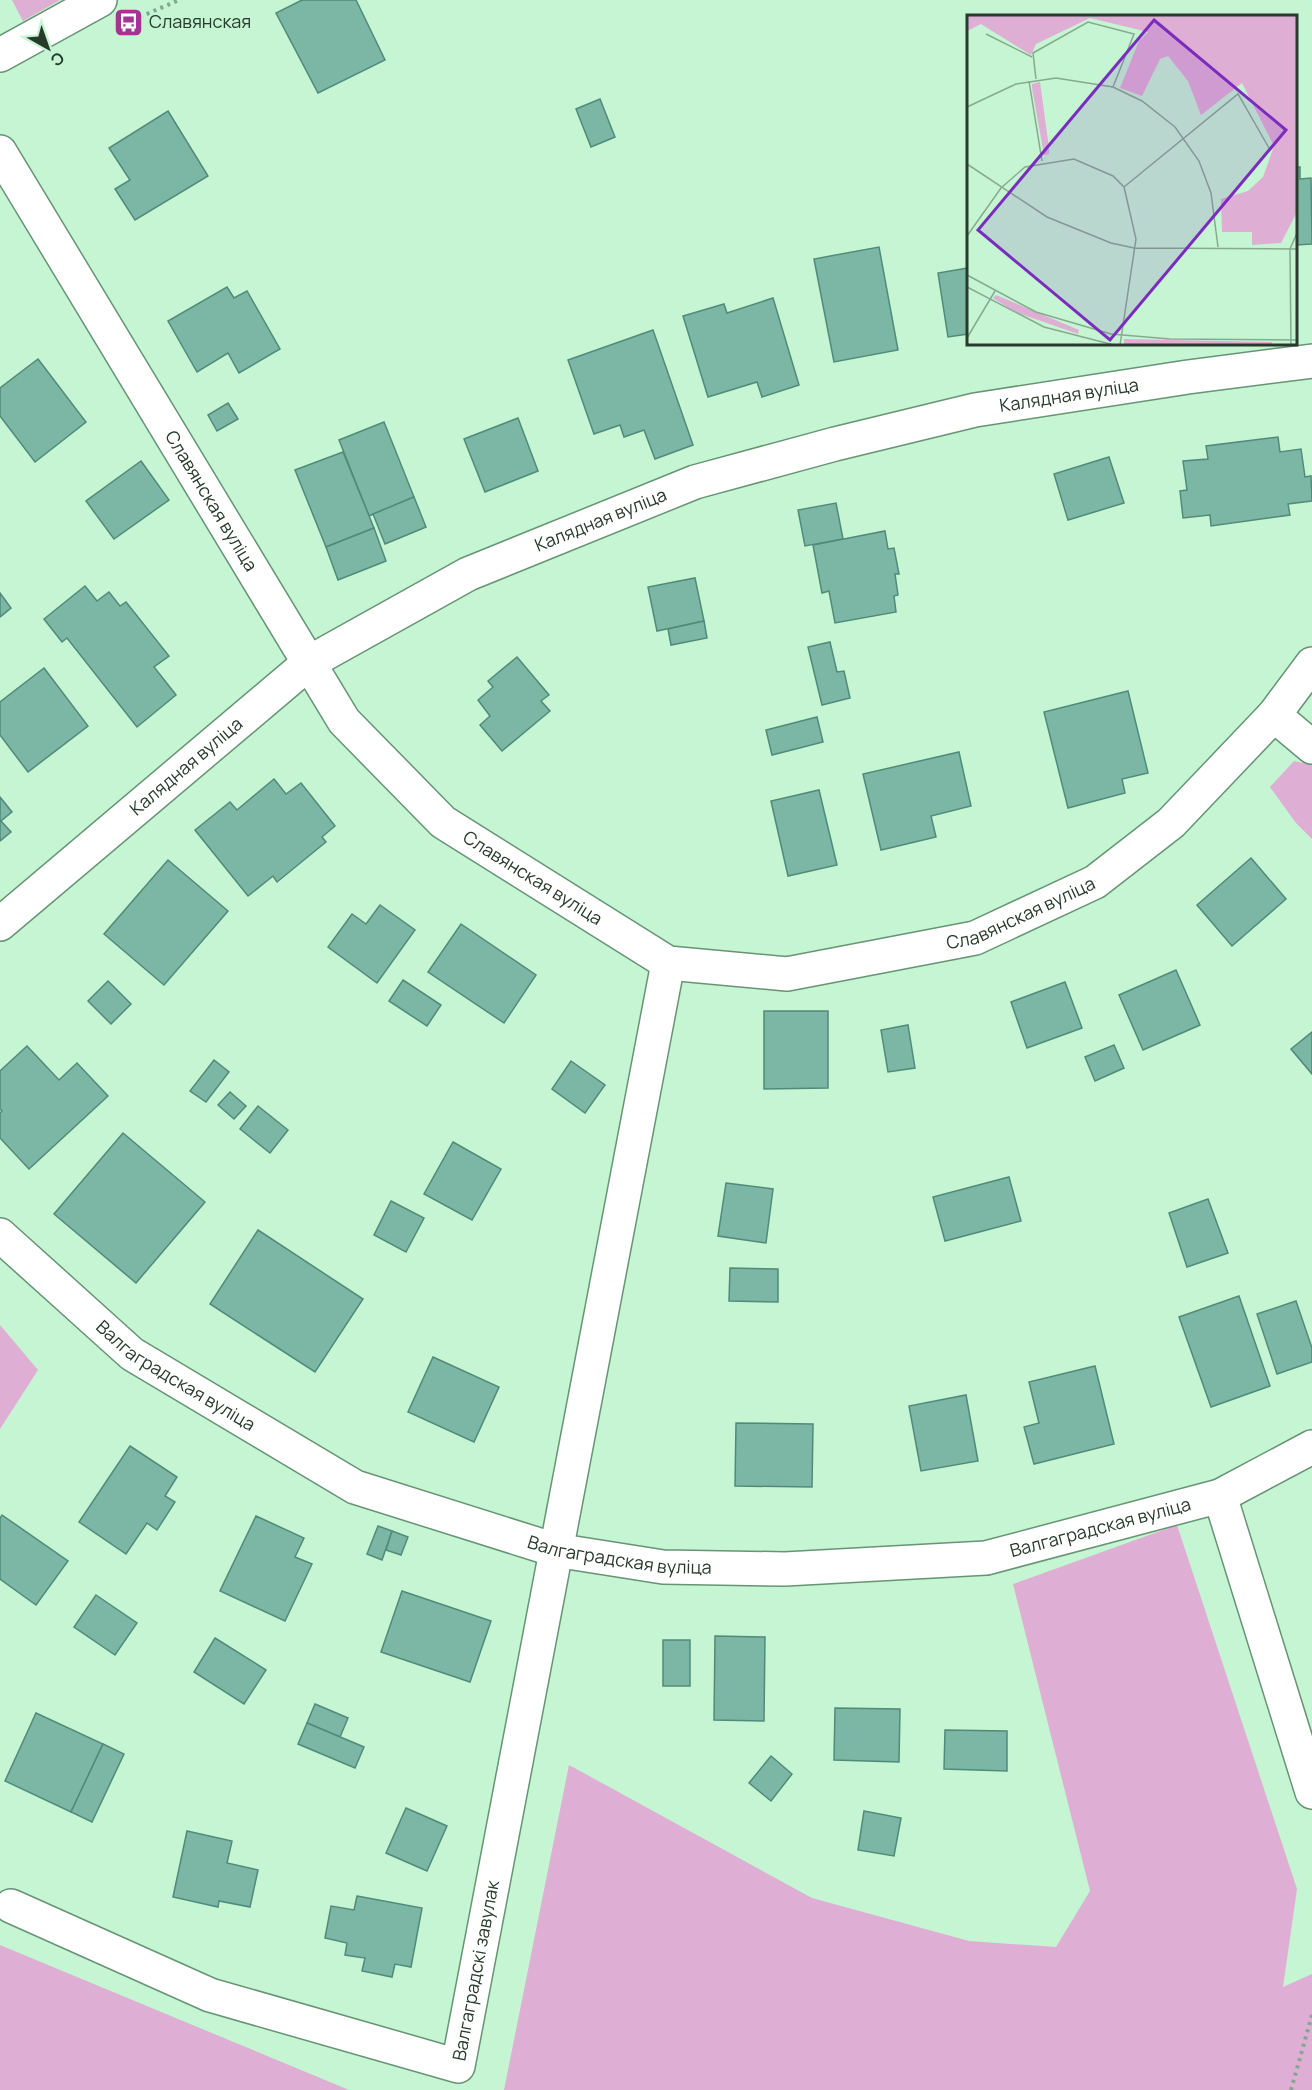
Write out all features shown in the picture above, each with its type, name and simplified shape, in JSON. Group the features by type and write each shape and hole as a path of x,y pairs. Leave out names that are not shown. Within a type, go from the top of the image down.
{"street":[{"path":"0,55 100,0"},
{"name":"Славянская вуліца","path":"0,152 344,721 443,822 668,963 788,974 975,938 1095,882 1172,823 1275,715 1312,664"},
{"name":"Калядная вуліца","path":"0,924 310,662 468,574 695,482 835,444 975,410 1188,377 1312,361"},
{"path":"1275,715 1312,747"},
{"path":"555,1550 668,963"},
{"name":"Валгаградская вуліца","path":"0,1235 132,1354 355,1487 555,1550 663,1567 785,1569 986,1558 1220,1496 1312,1447"},
{"path":"1220,1496 1312,1792"},
{"name":"Валгаградскі завулак","path":"11,1906 210,1995 458,2066 555,1550"}],"path":[{"path":"1291,2090 1312,2015"}],"shaded area":[{"path":"12,0 60,0 23,21"},
{"path":"1294,761 1312,765 1312,839 1296,823 1270,787"},
{"path":"0,1325 38,1370 0,1429"},
{"path":"1177,1525 1297,1889 1283,1987 1312,1974 1312,2090 504,2090 569,1765 812,1898 969,1941 1056,1947 1090,1891 1013,1584"},
{"path":"0,1945 349,2090 0,2090"}],"building":[{"path":"302,0 356,0 385,60 318,93 276,13"},
{"path":"600,99 615,137 591,147 576,109"},
{"path":"168,111 208,176 135,220 115,189 130,180 109,148"},
{"path":"1297,167 1300,167 1300,179 1311,178 1312,244 1297,245"},
{"path":"879,247 898,350 834,362 814,259"},
{"path":"967,268 967,334 948,337 938,273"},
{"path":"227,287 234,298 247,291 280,349 239,373 228,353 197,372 168,321"},
{"path":"773,298 799,385 762,397 757,382 708,397 683,316 724,304 727,313"},
{"path":"653,330 693,445 655,459 644,430 624,437 620,425 594,434 568,360"},
{"path":"38,359 86,422 35,462 0,416 0,388"},
{"path":"228,403 238,419 217,431 208,415"},
{"path":"518,418 538,471 485,492 464,439"},
{"path":"384,422 414,497 369,516 339,440"},
{"path":"1278,437 1280,452 1301,449 1305,477 1311,476 1312,501 1288,504 1290,515 1211,526 1210,515 1183,518 1180,491 1187,490 1183,461 1208,459 1206,446"},
{"path":"343,452 374,528 326,547 295,470"},
{"path":"1109,457 1124,503 1068,520 1054,474"},
{"path":"141,461 169,500 114,539 86,501"},
{"path":"414,497 426,527 385,544 373,514"},
{"path":"836,503 843,539 805,546 798,510"},
{"path":"374,528 386,561 338,580 326,547"},
{"path":"885,531 888,549 894,548 899,574 895,574 898,595 894,596 896,612 835,623 829,591 822,593 813,545"},
{"path":"695,578 704,621 657,631 648,587"},
{"path":"85,586 97,601 109,592 120,606 126,602 169,656 154,667 176,695 137,727 67,638 62,642 44,619"},
{"path":"0,593 11,608 0,617"},
{"path":"704,621 707,638 671,645 668,629"},
{"path":"830,642 837,672 844,671 850,698 822,705 808,647"},
{"path":"517,657 549,695 541,701 550,711 502,751 480,725 490,716 478,700 493,687 488,681"},
{"path":"44,668 88,726 28,772 0,735 0,702"},
{"path":"1128,691 1148,773 1122,779 1125,793 1068,808 1044,712"},
{"path":"817,717 823,742 772,755 766,730"},
{"path":"959,752 971,806 931,816 936,837 881,850 863,774"},
{"path":"274,779 286,794 301,783 335,826 322,837 326,842 277,882 273,876 248,896 195,830 230,802 237,810"},
{"path":"819,790 837,865 788,876 771,801"},
{"path":"0,797 12,812 1,821 11,832 0,841"},
{"path":"1251,858 1286,899 1232,946 1197,905"},
{"path":"168,860 228,911 164,985 104,934"},
{"path":"380,905 415,930 377,983 328,947 352,914 366,924"},
{"path":"461,924 536,975 504,1023 428,972"},
{"path":"1176,970 1200,1025 1143,1050 1119,995"},
{"path":"403,980 441,1005 427,1026 389,1001"},
{"path":"108,981 131,1004 111,1024 88,1001"},
{"path":"1065,982 1082,1028 1027,1048 1011,1002"},
{"path":"764,1011 828,1011 828,1088 764,1089"},
{"path":"908,1025 915,1068 888,1072 881,1030"},
{"path":"1312,1032 1312,1074 1291,1049"},
{"path":"1114,1045 1124,1068 1095,1081 1085,1057"},
{"path":"27,1046 59,1080 77,1063 108,1096 29,1169 0,1138 0,1113 2,1111 0,1109 0,1071"},
{"path":"214,1060 229,1072 206,1102 190,1091"},
{"path":"571,1061 605,1085 585,1113 552,1089"},
{"path":"230,1092 246,1106 234,1119 218,1105"},
{"path":"258,1106 288,1130 270,1153 240,1129"},
{"path":"123,1133 205,1202 136,1283 54,1214"},
{"path":"453,1142 501,1169 472,1220 424,1194"},
{"path":"1009,1177 1021,1221 945,1241 933,1197"},
{"path":"726,1183 773,1189 766,1243 718,1236"},
{"path":"1208,1199 1228,1253 1187,1267 1169,1213"},
{"path":"391,1201 424,1218 406,1252 374,1235"},
{"path":"258,1230 363,1299 315,1372 210,1304"},
{"path":"730,1268 778,1269 778,1302 729,1301"},
{"path":"1239,1296 1270,1386 1211,1407 1179,1317"},
{"path":"1296,1301 1312,1348 1312,1362 1277,1374 1257,1314"},
{"path":"433,1357 499,1387 474,1442 408,1412"},
{"path":"1095,1366 1114,1444 1034,1464 1024,1427 1039,1423 1029,1382"},
{"path":"966,1395 978,1461 921,1471 909,1406"},
{"path":"736,1423 813,1424 812,1487 735,1486"},
{"path":"130,1446 177,1477 165,1496 175,1502 157,1530 147,1523 126,1554 79,1522"},
{"path":"2,1515 68,1561 36,1605 0,1579 0,1518"},
{"path":"256,1516 304,1538 295,1557 312,1564 285,1621 220,1591"},
{"path":"378,1526 392,1531 382,1560 367,1554"},
{"path":"392,1531 408,1537 401,1555 386,1550"},
{"path":"402,1591 491,1621 470,1682 381,1652"},
{"path":"96,1595 137,1623 115,1655 74,1627"},
{"path":"715,1636 765,1637 764,1721 714,1720"},
{"path":"215,1638 266,1670 244,1704 194,1672"},
{"path":"663,1640 690,1640 690,1686 663,1686"},
{"path":"315,1704 348,1718 340,1737 307,1723"},
{"path":"835,1708 900,1709 899,1762 834,1760"},
{"path":"36,1713 103,1744 71,1812 5,1781"},
{"path":"307,1723 364,1747 355,1768 298,1744"},
{"path":"945,1730 1007,1731 1007,1771 944,1769"},
{"path":"103,1744 124,1754 92,1822 71,1812"},
{"path":"771,1756 792,1774 771,1801 749,1783"},
{"path":"406,1808 447,1826 427,1871 386,1853"},
{"path":"864,1811 901,1818 894,1856 858,1850"},
{"path":"187,1831 232,1841 227,1863 258,1870 250,1907 219,1901 218,1907 173,1897"},
{"path":"357,1896 422,1908 411,1967 395,1964 392,1977 362,1971 365,1958 345,1955 347,1943 325,1938 331,1906 354,1910"}],"place":[{"name":"Славянская","path":"128,22"}]}
